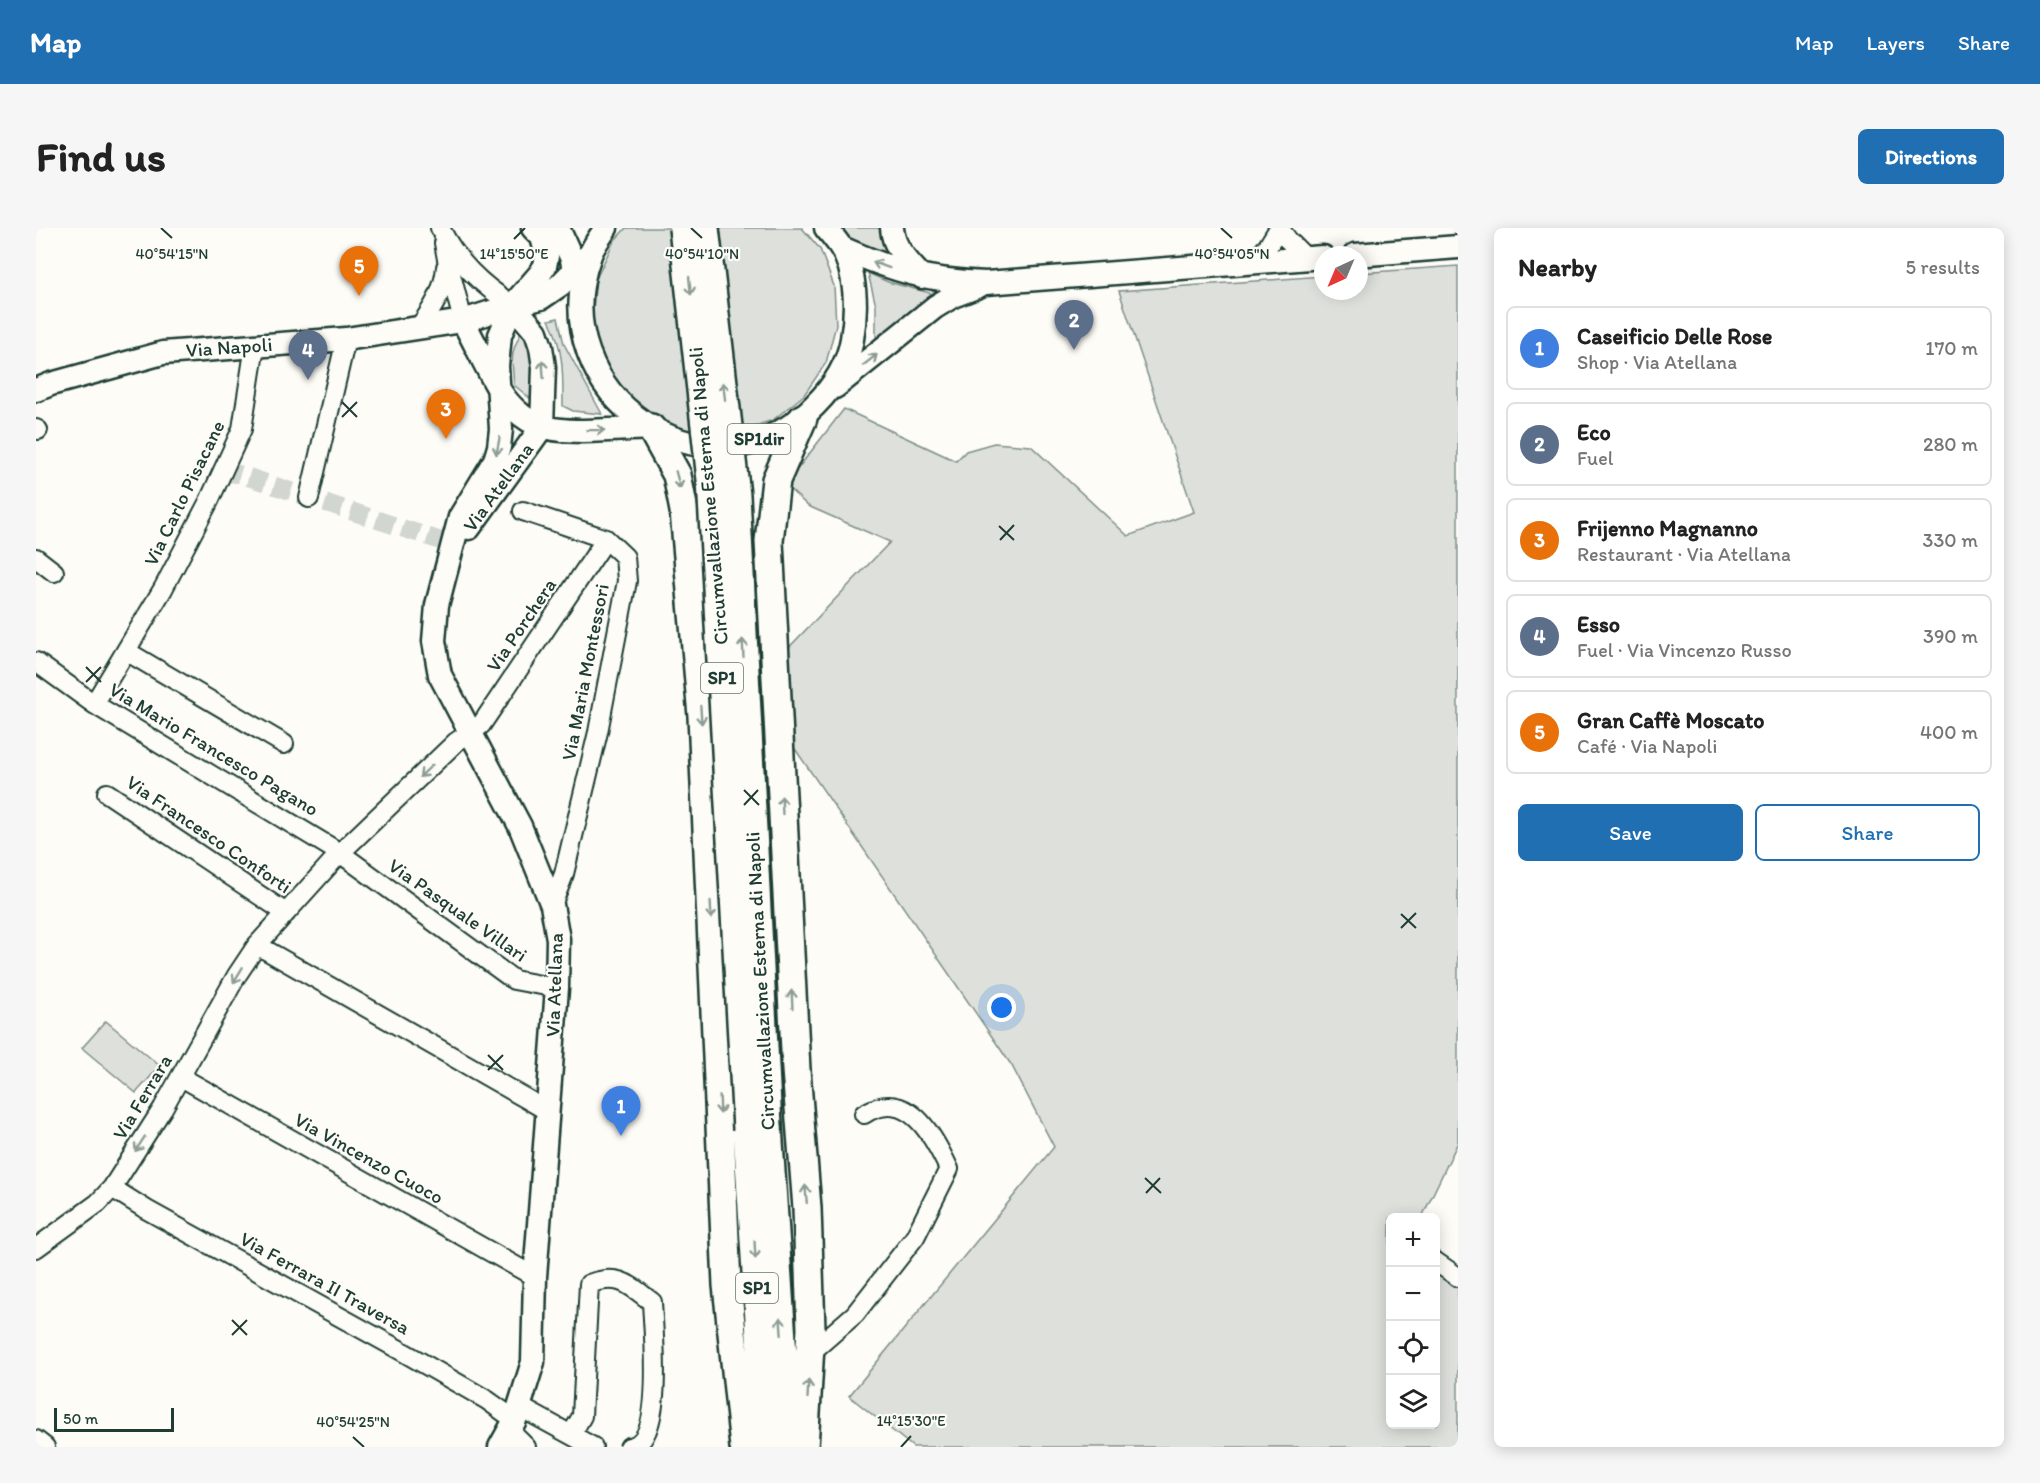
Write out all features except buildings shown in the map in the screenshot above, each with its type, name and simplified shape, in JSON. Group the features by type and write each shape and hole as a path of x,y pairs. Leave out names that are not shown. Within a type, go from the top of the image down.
{"highway":[{"name":"Circumvallazione Esterna di Napoli","path":"683,228 711,480 758,1127 789,1447"},
{"name":"Circumvallazione Esterna di Napoli","path":"705,228 736,495 758,1127 766,1447"},
{"path":"803,418 776,480 769,541 796,1070 807,1208 810,1329 804,1447"},
{"path":"651,428 677,474 686,522 702,716 727,1285 744,1447"}],"main road":[{"path":"513,305 539,275 548,256 542,237 533,228"},
{"name":"SP1dir","path":"558,228 572,259 582,329 590,359 605,387 626,410 651,428 681,441 713,446 745,444 776,434 803,418 824,396 841,372 851,347 856,313 853,279 842,248 826,228"},
{"name":"SP1dir","path":"582,329 580,303 582,285 590,254 606,228"},
{"path":"892,228 892,235 903,257 922,277"},
{"path":"1368,254 1458,247"},
{"path":"842,248 876,263 922,277 951,282 986,283 1314,258"},
{"name":"Via Napoli","path":"36,390 163,353 346,339 463,321 541,298 560,285 590,254"},
{"path":"824,396 935,307 953,296 986,283"},
{"name":"Via Atellana","path":"453,545 472,524 542,427 544,366 541,347 536,332 513,305 499,341 497,366 501,429 499,447 495,460 460,517 437,605 434,640 440,675 520,826 552,905 558,939 557,988 535,1277 533,1362 511,1426"},
{"name":"Via Atellana","path":"463,321 498,388 520,414 542,427"},
{"path":"542,427 591,430 651,428"}],"street":[{"path":"1252,262 1268,246 1279,228 1294,247 1314,257"},
{"path":"442,231 456,254 475,277 513,305"},
{"path":"442,231 463,321"},
{"path":"418,327 432,310 445,284 447,259"},
{"path":"309,498 346,339"},
{"name":"Via Carlo Pisacane","path":"94,704 168,579 209,501 242,429 255,345"},
{"path":"523,511 606,538"},
{"name":"Via Porchera","path":"470,731 481,725 606,538"},
{"name":"Via Maria Montessori","path":"552,905 564,874 598,732 627,581 625,557 606,538"},
{"path":"36,558 54,572"},
{"path":"126,651 284,744"},
{"name":"Via Mario Francesco Pagano","path":"36,662 94,704 340,853"},
{"name":"Via Ferrara","path":"39,1242 98,1203 112,1188 181,1077 237,975 257,945 340,853 470,731"},
{"name":"Via Francesco Conforti","path":"107,793 286,913"},
{"name":"Via Pasquale Villari","path":"340,853 514,980 557,988"},
{"path":"257,945 546,1110"},
{"name":"Via Vincenzo Cuoco","path":"181,1077 535,1277"},
{"path":"809,1354 855,1314 915,1237 949,1169 934,1136 906,1109 892,1106 874,1108 864,1114"},
{"name":"Via Ferrara II Traversa","path":"112,1188 487,1400 511,1426"},
{"path":"1440,1265 1458,1277"},
{"path":"571,1435 582,1416 589,1284 600,1280 623,1281 652,1302 656,1395 644,1439 633,1447 629,1447"},
{"path":"511,1426 571,1435 593,1447"},
{"path":"511,1426 526,1447"},
{"path":"36,1440 45,1447"}],"shaded area":[{"path":"626,228 802,228 820,249 834,286 836,325 826,363 804,395 773,420 736,432 696,433 659,421 625,395 602,361 592,320 596,279 614,241"},
{"path":"839,228 884,228 894,260 862,248"},
{"path":"1458,266 1458,1142 1424,1213 1386,1213 1386,1429 1440,1429 1440,1266 1458,1279 1458,1447 913,1447 849,1396 1054,1147 1012,1066 752,686 890,542 808,506 785,485 844,409 956,461 966,451 994,443 1031,446 1128,536 1194,512 1119,291 1314,277 1314,300 1368,300 1368,272"},
{"path":"868,273 888,282 934,294 876,345 876,306"},
{"path":"558,318 564,344 602,414 573,411 563,406 563,373 560,352 549,320"},
{"path":"522,331 528,335 535,360 533,401 514,385 512,357"},
{"path":"106,1021 160,1066 136,1093 82,1048"}],"tunnel":[{"path":"222,473 239,474 453,545"}],"place":[{"name":"Gran Caffè Moscato","path":"359,296"},
{"name":"Eco","path":"1074,350"},
{"name":"Esso","path":"308,380"},
{"name":"Frijenno Magnanno","path":"446,439"},
{"name":"Caseificio Delle Rose","path":"621,1136"}]}
